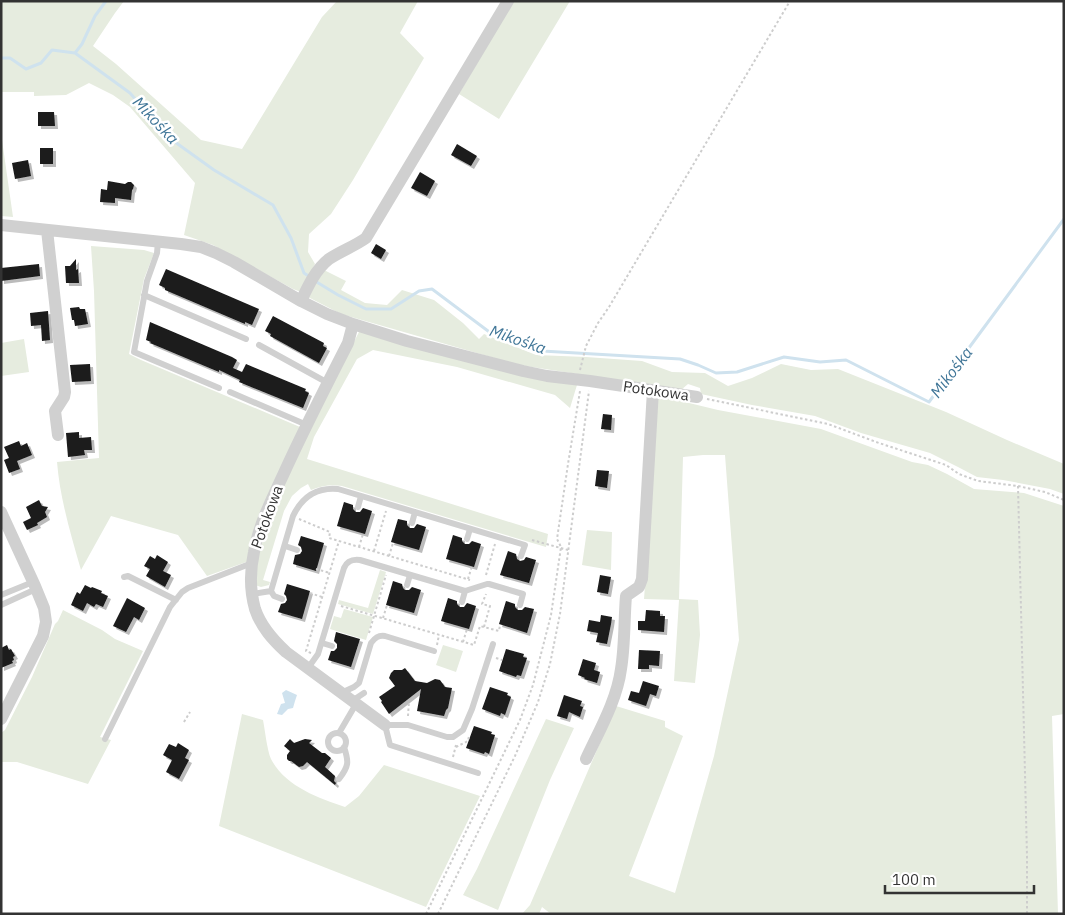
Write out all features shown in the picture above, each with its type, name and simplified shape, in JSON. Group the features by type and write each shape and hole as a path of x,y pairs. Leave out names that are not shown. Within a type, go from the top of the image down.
{"street":[{"path":"301,301 316,273 323,265 366,238 508,1"},
{"name":"Potokowa","path":"1,225 181,244 200,248 234,262 327,314 407,341 547,376 697,397"},
{"path":"47,230 65,392 55,410 58,435"},
{"name":"Potokowa","path":"353,324 348,343 307,425 260,528 252,563 253,594 256,609 263,626 286,652 385,725"},
{"path":"586,759 606,717 621,670 626,596 639,587 642,579 653,390"},
{"path":"1,512 35,586 44,608 46,622 43,636 1,719"}],"lane":[{"path":"158,242 157,253 147,281 134,352 219,388"},
{"path":"144,296 246,338"},
{"path":"259,345 328,383"},
{"path":"230,392 307,425"},
{"path":"282,598 274,596 271,591 298,506 313,493 330,488 525,545 521,556"},
{"path":"358,507 361,496"},
{"path":"412,523 416,512"},
{"path":"467,539 470,529"},
{"path":"285,546 297,550"},
{"path":"308,668 318,655 344,568 347,562 356,559 465,591 489,584 523,594 520,605"},
{"path":"105,739 170,607 182,592 252,563"},
{"path":"407,586 410,575"},
{"path":"124,577 128,576 176,600"},
{"path":"1,595 35,586"},
{"path":"1,605 35,586"},
{"path":"253,594 271,591"},
{"path":"462,602 465,591"},
{"path":"341,693 354,688 359,683 371,643 378,637 385,636 434,651"},
{"path":"322,643 332,646"},
{"path":"478,773 390,745 385,725 408,725 447,737 457,735 463,730 472,709 493,644"},
{"path":"339,733 354,703 364,694"},
{"path":"339,779 348,766 344,747 346,740 339,733 330,736 330,746 332,748 338,750 344,747"}],"path":[{"path":"583,358 586,346 598,323 610,307 790,1"},
{"path":"426,914 520,720 533,686 551,615 561,549 557,539 568,464 586,380"},
{"path":"438,914 515,756 538,702 554,649 568,550 586,380"},
{"path":"697,397 828,424 946,465 959,474 978,481 1018,486 1045,492 1064,500"},
{"path":"1018,486 1027,914"},
{"path":"374,551 386,511"},
{"path":"304,521 330,532 329,538 473,581"},
{"path":"359,547 363,534"},
{"path":"525,545 529,539 568,550"},
{"path":"318,655 306,652 339,541"},
{"path":"389,556 393,543"},
{"path":"486,576 495,543"},
{"path":"468,579 472,566"},
{"path":"372,621 388,568"},
{"path":"316,569 330,573"},
{"path":"310,593 322,597"},
{"path":"484,627 490,606 482,604 485,595"},
{"path":"383,618 387,605"},
{"path":"350,608 474,645 480,626 498,631 500,625"},
{"path":"463,642 467,629"},
{"path":"437,642 440,635"},
{"path":"408,725 409,701"},
{"path":"184,722 190,712"},
{"path":"451,764 457,735"},
{"path":"456,747 468,741 469,736"}],"shaded area":[{"path":"1,1 124,1 93,46 116,64 201,140 242,149 322,17 337,1 418,1 400,33 424,58 331,214 309,234 308,252 315,264 301,292 213,245 184,235 195,183 130,107 113,95 89,83 66,95 34,96 34,92 1,92"},
{"path":"513,1 570,1 499,119 459,94"},
{"path":"1,133 13,217 1,216"},
{"path":"91,246 144,250 154,253 144,279 129,354 300,427 249,561 207,576 178,535 111,516 81,570 63,503 57,462 99,458"},
{"path":"322,269 346,281 341,290 365,303 387,305 402,290 434,300 463,323 479,339 484,334 536,355 642,361 672,372 705,373 728,386 752,378 781,364 811,370 838,369 946,412 1064,464 1064,494 1050,489 977,477 930,453 861,433 815,416 701,394 700,388 688,384 681,390 519,365 341,314 308,297"},
{"path":"360,330 577,385 570,408 555,395 457,367 373,350 357,359 314,437 307,459 548,534 546,547 342,486 326,486 311,490 308,484 292,496 284,511 263,580 270,582 269,585 261,587 255,585 256,560 276,500"},
{"path":"24,339 29,372 1,376 1,343"},
{"path":"656,395 718,410 821,429 912,462 928,465 974,489 1024,493 1064,506 1064,714 1052,716 1058,914 551,914 542,907 539,914 522,914 530,905 616,706 665,721 665,727 683,736 629,876 675,893 714,756 739,640 725,455 683,457 679,599 698,600 700,635 695,683 674,681 679,600 644,599"},
{"path":"587,530 612,532 611,570 582,565"},
{"path":"380,570 386,572 373,614 338,604 339,600 368,608"},
{"path":"344,609 373,617 366,640 330,629 334,616 341,618"},
{"path":"63,610 102,630 115,639 143,651 100,737 111,740 88,784 17,762 1,762 1,733 5,730 32,677"},
{"path":"443,645 463,651 456,672 436,665"},
{"path":"242,714 263,720 271,759 285,777 293,784 313,795 345,807 359,796 384,765 480,796 426,907 219,826"},
{"path":"546,719 574,728 550,780 498,910 463,895 477,869"}],"water":[{"path":"286,690 297,695 293,708 288,709 282,715 277,714 281,704 285,703 282,693"}],"building":[{"path":"38,112 54,112 55,126 38,126"},
{"path":"457,144 477,156 471,166 451,155"},
{"path":"40,148 53,148 53,164 40,164"},
{"path":"28,160 31,176 15,179 12,163"},
{"path":"420,172 435,181 427,196 411,188"},
{"path":"108,181 125,184 131,182 134,185 131,200 115,198 115,203 100,202 101,189 107,190"},
{"path":"376,244 386,250 381,259 371,253"},
{"path":"76,259 79,283 66,283 65,266 70,266"},
{"path":"39,264 40,276 1,281 1,268"},
{"path":"166,269 259,309 252,325 245,322 245,324 165,290 165,288 159,285"},
{"path":"79,307 80,309 85,309 88,324 75,326 70,308"},
{"path":"48,311 50,340 42,341 41,325 31,326 30,313"},
{"path":"273,316 324,343 323,346 327,348 319,363 270,336 271,334 265,331"},
{"path":"150,322 232,357 237,360 233,368 242,372 246,364 306,389 305,391 309,393 303,408 239,382 240,380 219,370 219,372 150,343 146,340"},
{"path":"90,364 91,381 72,382 70,365"},
{"path":"603,414 612,415 611,430 601,429"},
{"path":"79,432 79,438 91,437 92,450 84,450 85,455 68,457 66,433"},
{"path":"19,441 21,446 27,443 32,455 17,461 20,469 9,473 4,460 9,458 4,447"},
{"path":"597,470 609,471 607,488 595,486"},
{"path":"39,500 42,506 48,507 45,512 47,517 37,523 38,525 27,530 23,522 31,518 26,507"},
{"path":"344,502 353,505 353,509 356,512 360,512 363,508 372,511 365,534 337,526"},
{"path":"398,519 407,521 407,525 410,528 414,528 417,524 426,527 419,550 391,542"},
{"path":"453,535 462,538 465,544 469,544 472,541 481,544 474,567 446,559"},
{"path":"301,536 324,543 316,571 293,564 295,555 300,554 302,551 298,545"},
{"path":"508,551 516,554 517,559 520,561 526,557 536,560 529,583 500,575"},
{"path":"157,555 168,562 163,571 171,575 165,587 146,576 150,569 144,566 150,556 155,559"},
{"path":"600,575 611,577 608,594 597,592"},
{"path":"393,581 402,584 405,590 409,590 412,587 421,590 414,613 386,605"},
{"path":"287,584 310,591 302,619 278,612 281,604 287,600 284,594"},
{"path":"85,585 102,591 101,593 108,596 103,607 96,604 94,607 87,603 83,611 71,605 77,592 80,594"},
{"path":"127,598 145,608 139,620 134,617 126,632 113,626"},
{"path":"448,598 457,601 460,607 464,607 467,603 476,606 469,629 441,621"},
{"path":"506,601 515,604 518,610 522,610 525,607 534,609 527,633 499,624"},
{"path":"646,610 660,611 660,616 665,616 664,632 638,630 638,621 645,621"},
{"path":"601,615 612,617 607,644 596,642 598,633 587,631 589,620 600,622"},
{"path":"336,632 360,639 351,667 328,660 331,651 337,648 337,644 334,641"},
{"path":"7,645 15,656 13,657 14,660 12,661 13,663 1,668 1,648"},
{"path":"506,649 524,654 523,657 527,658 521,676 517,675 516,677 499,671"},
{"path":"639,650 660,651 659,666 649,665 649,669 638,669"},
{"path":"583,659 596,663 594,670 600,672 597,683 578,675"},
{"path":"405,668 415,681 427,683 435,679 440,680 445,687 452,688 448,708 444,716 417,711 421,689 389,714 379,697 395,686 389,678 391,673 394,670"},
{"path":"643,681 659,686 656,696 650,694 646,706 628,700 631,691 639,693"},
{"path":"490,687 508,693 507,695 511,697 505,715 501,713 500,716 482,709"},
{"path":"564,695 582,701 580,706 583,707 580,717 569,712 567,719 557,716"},
{"path":"474,726 492,732 491,734 495,735 489,754 466,748"},
{"path":"290,739 294,743 305,739 312,740 309,743 331,758 325,767 335,776 335,785 307,762 299,767 287,759 290,751 284,746"},
{"path":"178,743 189,750 185,758 189,760 179,779 166,772 172,760 163,755 169,744 176,747"}],"waterway":[{"path":"75,53 82,44 95,16 106,1"},
{"name":"Mikośka","path":"1,58 10,58 26,69 41,63 52,50 75,53 130,93 168,137 214,170 273,205 291,238 304,273 310,277"},
{"name":"Mikośka","path":"315,281 366,309 391,309 419,291 432,289 492,334 542,351 680,359 716,373 737,372 784,357 820,362 846,360 929,402 1064,219"}]}
